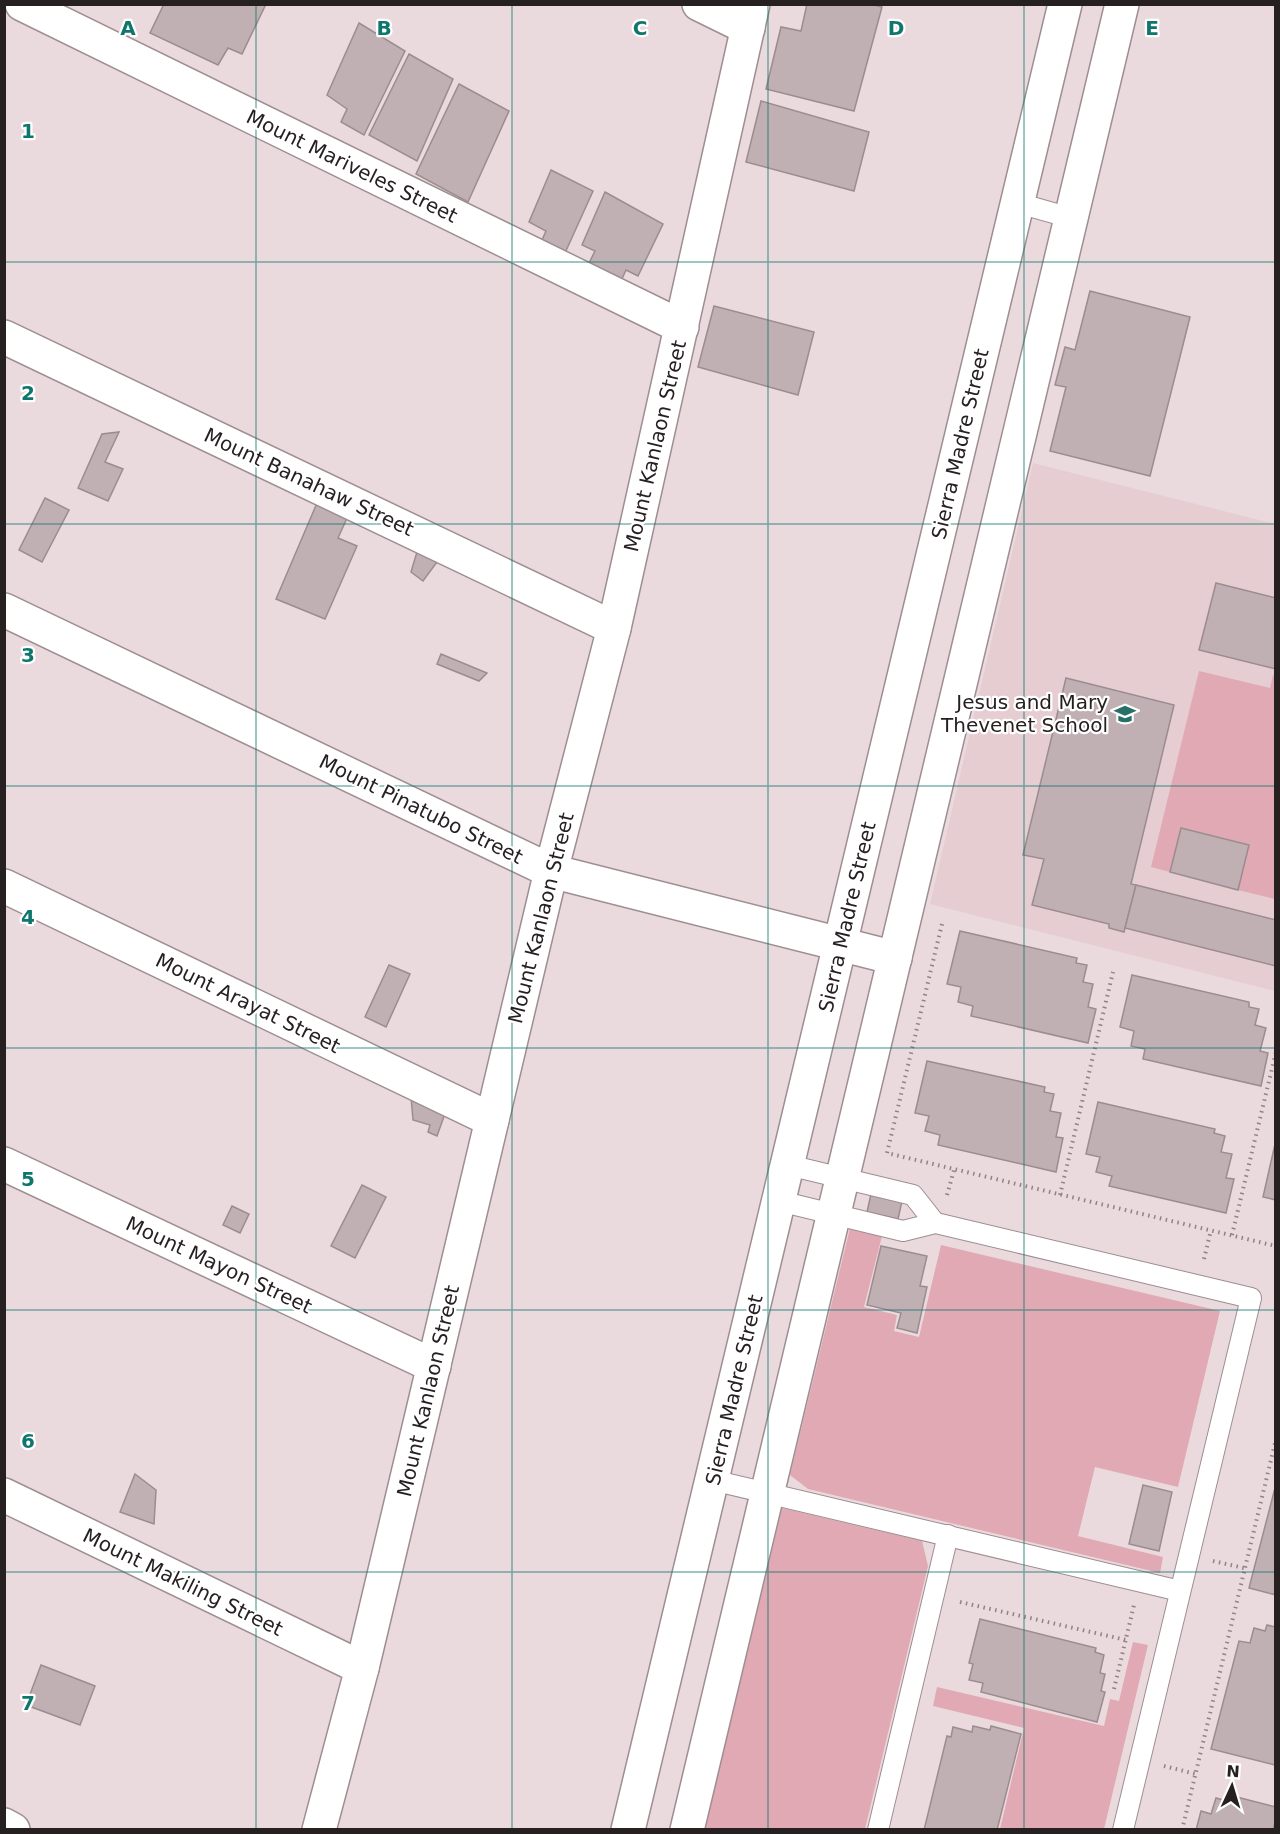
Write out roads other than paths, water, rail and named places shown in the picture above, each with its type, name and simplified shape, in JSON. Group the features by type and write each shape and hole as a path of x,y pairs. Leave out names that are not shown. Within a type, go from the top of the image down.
{"street":[{"name":"Mount Mariveles Street","path":"22,4 682,327"},
{"path":"699,4 750,16"},
{"name":"Sierra Madre Street","path":"628,1830 1065,4"},
{"path":"687,1830 1122,4"},
{"name":"Mount Kanlaon Street","path":"319,1830 362,1668 551,871 614,628 750,16"},
{"name":"Mount Banahaw Street","path":"4,337 614,628"},
{"name":"Mount Pinatubo Street","path":"4,610 551,871 894,958"},
{"name":"Mount Arayat Street","path":"4,886 492,1120"},
{"name":"Mount Mayon Street","path":"4,1164 434,1366"},
{"name":"Mount Makiling Street","path":"4,1495 362,1668"},
{"path":"4,1825 13,1830"}],"lane":[{"path":"1018,203 1071,218"},
{"path":"788,1165 913,1195 935,1223"},
{"path":"779,1201 903,1231 935,1223 1251,1298 1123,1830"},
{"path":"712,1480 1180,1591"},
{"path":"878,1830 948,1535"}],"place":[{"name":"Jesus and Mary Thevenet School","path":"1125,714"}]}
